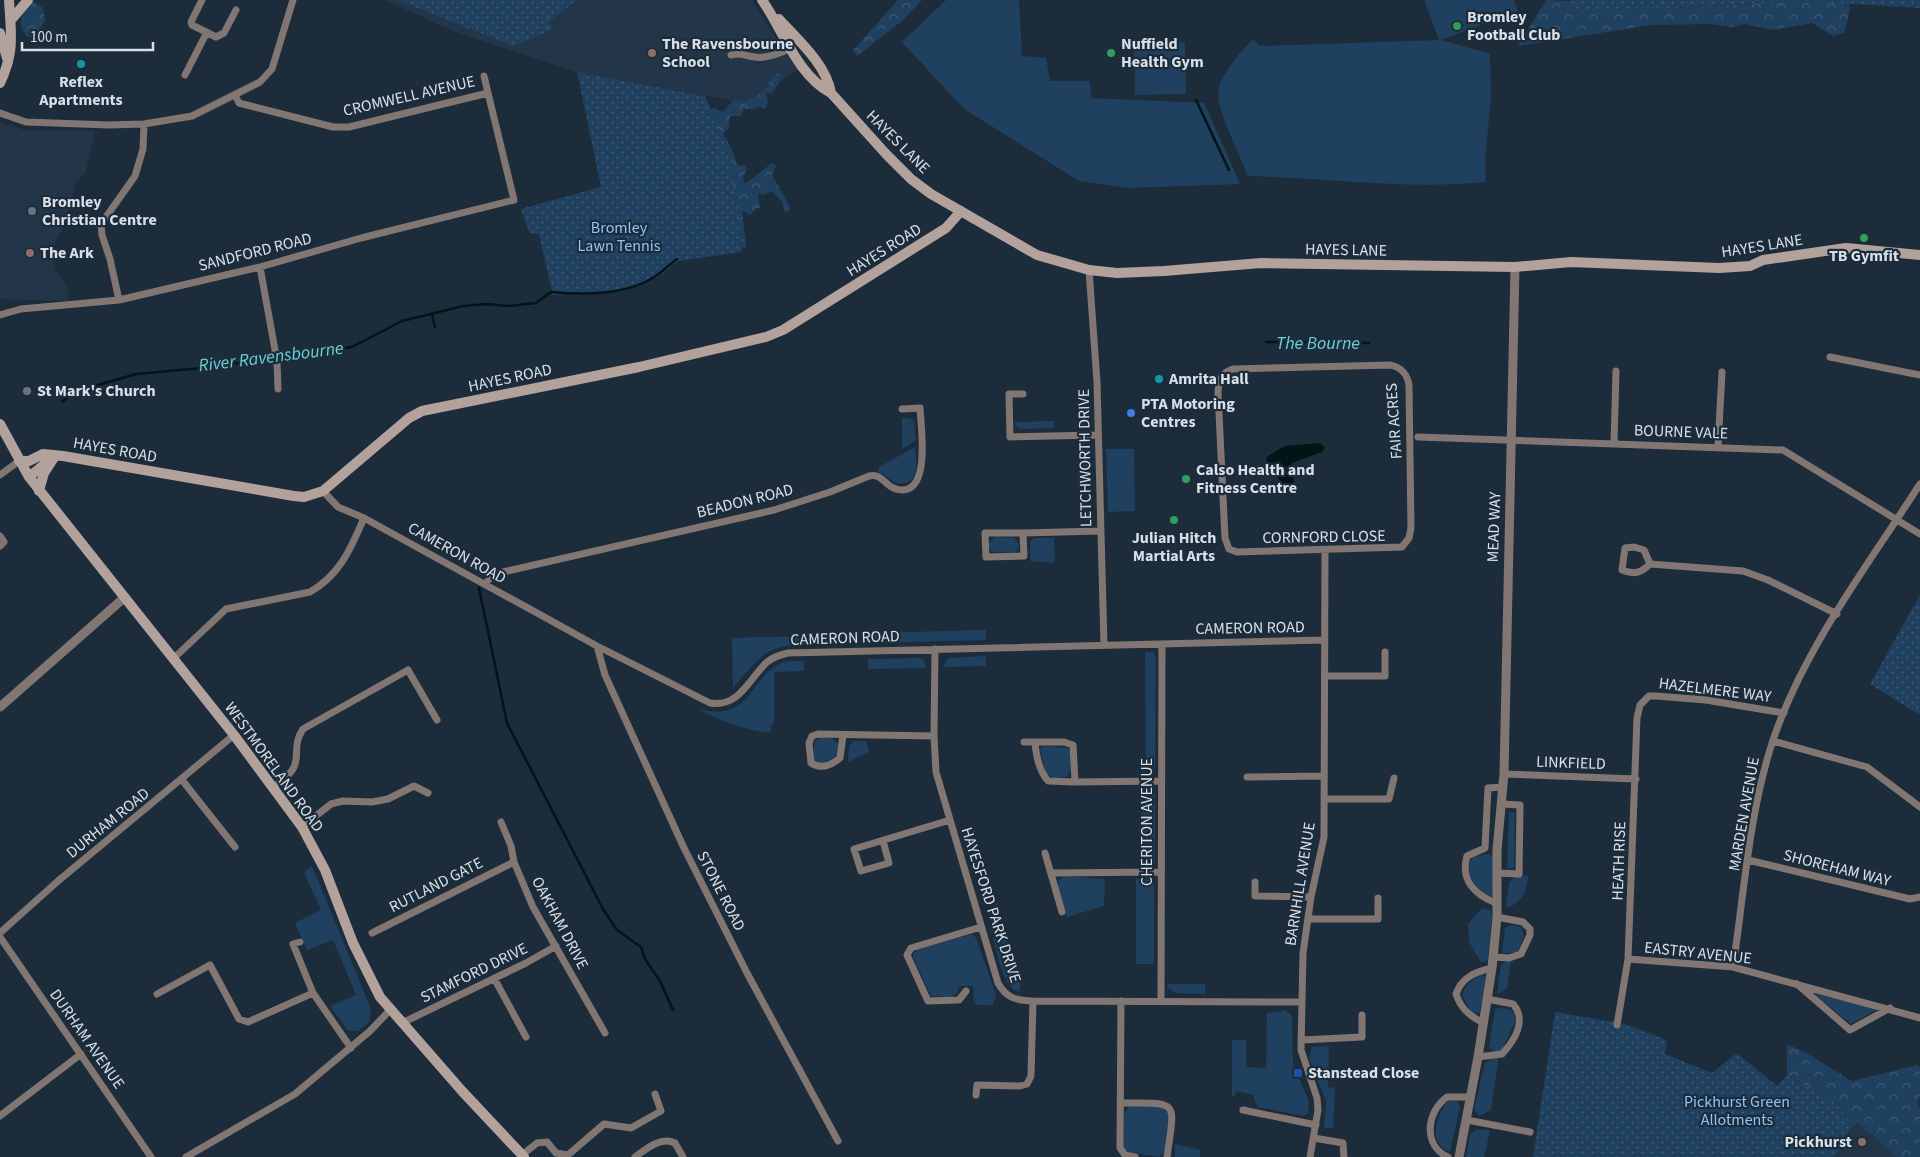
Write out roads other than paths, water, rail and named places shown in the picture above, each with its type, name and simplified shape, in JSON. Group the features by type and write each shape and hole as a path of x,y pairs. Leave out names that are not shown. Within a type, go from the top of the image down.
{"main road":[{"path":"0,83 9,63 13,44 8,0"},
{"path":"11,20 28,0"},
{"name":"HAYES LANE","path":"766,4 791,48 821,88 831,93 911,179 1037,255 1089,270 1117,273 1261,263 1515,267 1571,262 1719,268 1750,266 1763,260 1846,248 1920,255"},
{"name":"HAYES LANE","path":"766,4 807,50 829,80 831,93"},
{"path":"0,33 9,63"},
{"name":"HAYES ROAD","path":"20,461 29,461 42,454 304,497 323,490 409,418 422,411 639,366 766,337 783,330 946,228 962,211"},
{"name":"WESTMORELAND ROAD","path":"0,424 29,477 39,491 174,658 274,787 302,827 325,870 353,943 374,987 390,1010 462,1091 524,1156"},
{"name":"HAYES ROAD","path":"29,477 55,456"},
{"name":"HAYES ROAD","path":"39,491 44,473 55,456"}],"street":[{"path":"202,0 191,22 192,25 216,37 221,36 236,10"},
{"path":"0,113 26,122 43,123 144,124 192,116 260,82 272,69 292,0"},
{"path":"185,74 206,32"},
{"path":"731,56 740,53 755,57 783,52 791,48"},
{"path":"484,76 488,92"},
{"name":"CROMWELL AVENUE","path":"235,95 239,103 333,127 349,126 488,92 514,200"},
{"path":"119,300 102,235 101,224 135,176 143,149 144,124"},
{"name":"SANDFORD ROAD","path":"0,314 21,309 119,300 260,267 361,238 514,200"},
{"path":"260,267 276,352 278,389"},
{"name":"MEAD WAY","path":"1459,1157 1488,999 1497,917 1497,850 1504,774 1506,610 1513,441 1515,267"},
{"name":"LETCHWORTH DRIVE","path":"1089,270 1097,382 1104,645"},
{"path":"1830,357 1920,375"},
{"name":"FAIR ACRES","path":"1227,547 1218,392 1220,379 1227,371 1233,369 1390,365 1400,369 1408,380 1409,386 1411,528"},
{"path":"1614,444 1616,371"},
{"path":"1718,447 1722,372"},
{"path":"1023,394 1009,394 1010,437 1098,435"},
{"name":"BEADON ROAD","path":"485,584 494,574 774,510 830,492 869,476 875,475 892,488 906,489 918,482 921,473 922,442 920,408 902,409"},
{"name":"BOURNE VALE","path":"1418,437 1783,450 1920,534"},
{"path":"0,475 20,461"},
{"name":"MARDEN AVENUE","path":"1734,967 1758,794 1773,741 1812,654 1920,484"},
{"name":"CAMERON ROAD","path":"323,490 338,507 364,518 597,646 705,702 716,704 733,700 741,694 768,661 788,652 1324,640"},
{"path":"174,658 226,609 310,592 321,586 342,564 364,518"},
{"name":"CORNFORD CLOSE","path":"1227,547 1237,552 1397,548 1402,547 1409,538 1411,528"},
{"path":"1023,533 1024,556 986,557 985,533 1100,531"},
{"path":"0,536 4,542 0,546"},
{"path":"1650,564 1644,550 1634,547 1625,548 1622,570 1630,573 1642,572 1650,564 1743,571 1768,580 1836,614"},
{"name":"BARNHILL AVENUE","path":"1310,1157 1316,1125 1317,1098 1302,1060 1303,953 1311,897 1324,837 1325,551"},
{"path":"0,707 125,597"},
{"name":"CHERITON AVENUE","path":"1161,1001 1162,644"},
{"name":"STONE ROAD","path":"597,646 605,675 684,848 747,973 838,1141"},
{"name":"HAYESFORD PARK DRIVE","path":"935,649 934,736 936,772 998,984 1004,994 1015,1000 1033,1001 1302,1002"},
{"path":"1325,676 1385,676 1385,652"},
{"path":"274,787 295,766 296,740 303,729 408,670 437,720"},
{"name":"HAZELMERE WAY","path":"1644,700 1656,696 1706,700 1784,713"},
{"name":"HEATH RISE","path":"1617,1025 1628,959 1638,710 1644,700"},
{"name":"DURHAM ROAD","path":"0,933 58,881 234,735"},
{"path":"843,735 840,758 824,767 817,767 811,763 809,743 812,736 843,735 934,736"},
{"path":"1773,741 1867,768 1920,807"},
{"path":"1024,742 1064,742 1073,745 1076,782"},
{"path":"1035,742 1036,755 1044,776 1048,781 1161,781"},
{"name":"LINKFIELD","path":"1504,774 1636,779"},
{"path":"1247,778 1324,776"},
{"path":"1325,799 1389,799 1394,778"},
{"path":"182,780 235,847"},
{"path":"302,827 331,804 343,801 372,802 388,799 414,786 428,793"},
{"path":"1485,848 1488,788 1503,787"},
{"path":"1497,874 1519,874 1520,805 1502,804"},
{"path":"883,841 889,862 861,871 854,849 950,820"},
{"name":"OAKHAM DRIVE","path":"501,822 511,846 514,862 533,907 605,1033"},
{"path":"1496,903 1481,897 1467,879 1464,865 1467,856 1485,848 1497,850"},
{"path":"1045,853 1062,912"},
{"name":"SHOREHAM WAY","path":"1748,860 1910,900 1920,896"},
{"name":"RUTLAND GATE","path":"372,933 514,862"},
{"path":"1051,873 1161,872"},
{"path":"1255,882 1254,896 1311,897"},
{"path":"1308,919 1378,919 1378,898"},
{"path":"1493,957 1509,958 1521,954 1530,935 1530,930 1523,922 1497,917"},
{"path":"966,991 959,1000 928,1001 907,954 911,948 981,927"},
{"name":"DURHAM AVENUE","path":"0,937 151,1157"},
{"path":"300,942 294,944 313,994 351,1048"},
{"name":"STAMFORD DRIVE","path":"402,1023 556,946"},
{"name":"EASTRY AVENUE","path":"1628,959 1734,967 1890,1008 1920,1018"},
{"path":"157,994 210,966 239,1018 248,1022 313,994"},
{"path":"1483,1024 1467,1014 1456,994 1459,986 1474,972 1492,968"},
{"path":"494,978 526,1037"},
{"name":"EASTRY AVENUE","path":"1795,982 1850,1030 1890,1008"},
{"path":"1478,1058 1502,1054 1518,1029 1520,1022 1519,1015 1512,1004 1488,999"},
{"path":"976,1095 976,1085 1020,1086 1028,1084 1031,1076 1033,1001"},
{"path":"1121,1001 1120,1148 1125,1155 1135,1157"},
{"path":"186,1157 295,1094 351,1048 390,1010"},
{"path":"1301,1040 1362,1037 1362,1015"},
{"path":"0,1116 81,1054"},
{"path":"524,1156 537,1143 547,1142 556,1153 568,1155 604,1124 630,1128 661,1111 654,1094"},
{"path":"1448,1157 1436,1148 1429,1129 1430,1122 1434,1112 1447,1097 1470,1097"},
{"path":"1120,1103 1163,1103 1170,1106 1172,1114 1167,1157"},
{"path":"1243,1110 1316,1125"},
{"path":"1467,1120 1530,1132"},
{"path":"1314,1138 1343,1139 1344,1157"},
{"path":"636,1157 660,1142 671,1141 675,1143 683,1157"}],"waterway":[{"name":"The Bourne","path":"1196,100 1229,170"},
{"name":"River Ravensbourne","path":"62,402 74,392 136,374 202,368 352,347 402,321 463,306 488,304 507,306 536,303 551,292 591,293 632,287 656,276 677,259"},
{"path":"432,314 435,327"},
{"name":"The Bourne","path":"1266,342 1369,343"},
{"path":"479,588 507,723 603,909 617,930 641,947 645,959 660,981 673,1010"}],"place":[{"name":"Bromley Football Club","path":"1457,26"},
{"name":"The Ravensbourne School","path":"652,53"},
{"name":"Nuffield Health Gym","path":"1111,53"},
{"name":"Reflex Apartments","path":"81,64"},
{"name":"Bromley Christian Centre","path":"32,211"},
{"name":"TB Gymfit","path":"1864,238"},
{"name":"The Ark","path":"30,253"},
{"name":"Amrita Hall","path":"1159,379"},
{"name":"St Mark's Church","path":"27,391"},
{"name":"PTA Motoring Centres","path":"1131,413"},
{"name":"Calso Health and Fitness Centre","path":"1186,479"},
{"name":"Julian Hitch Martial Arts","path":"1174,520"},
{"name":"Stanstead Close","path":"1298,1073"},
{"name":"Pickhurst","path":"1862,1142"}],"park label":[{"name":"Bromley Lawn Tennis","path":"619,237"},
{"name":"Pickhurst Green Allotments","path":"1737,1111"}]}
